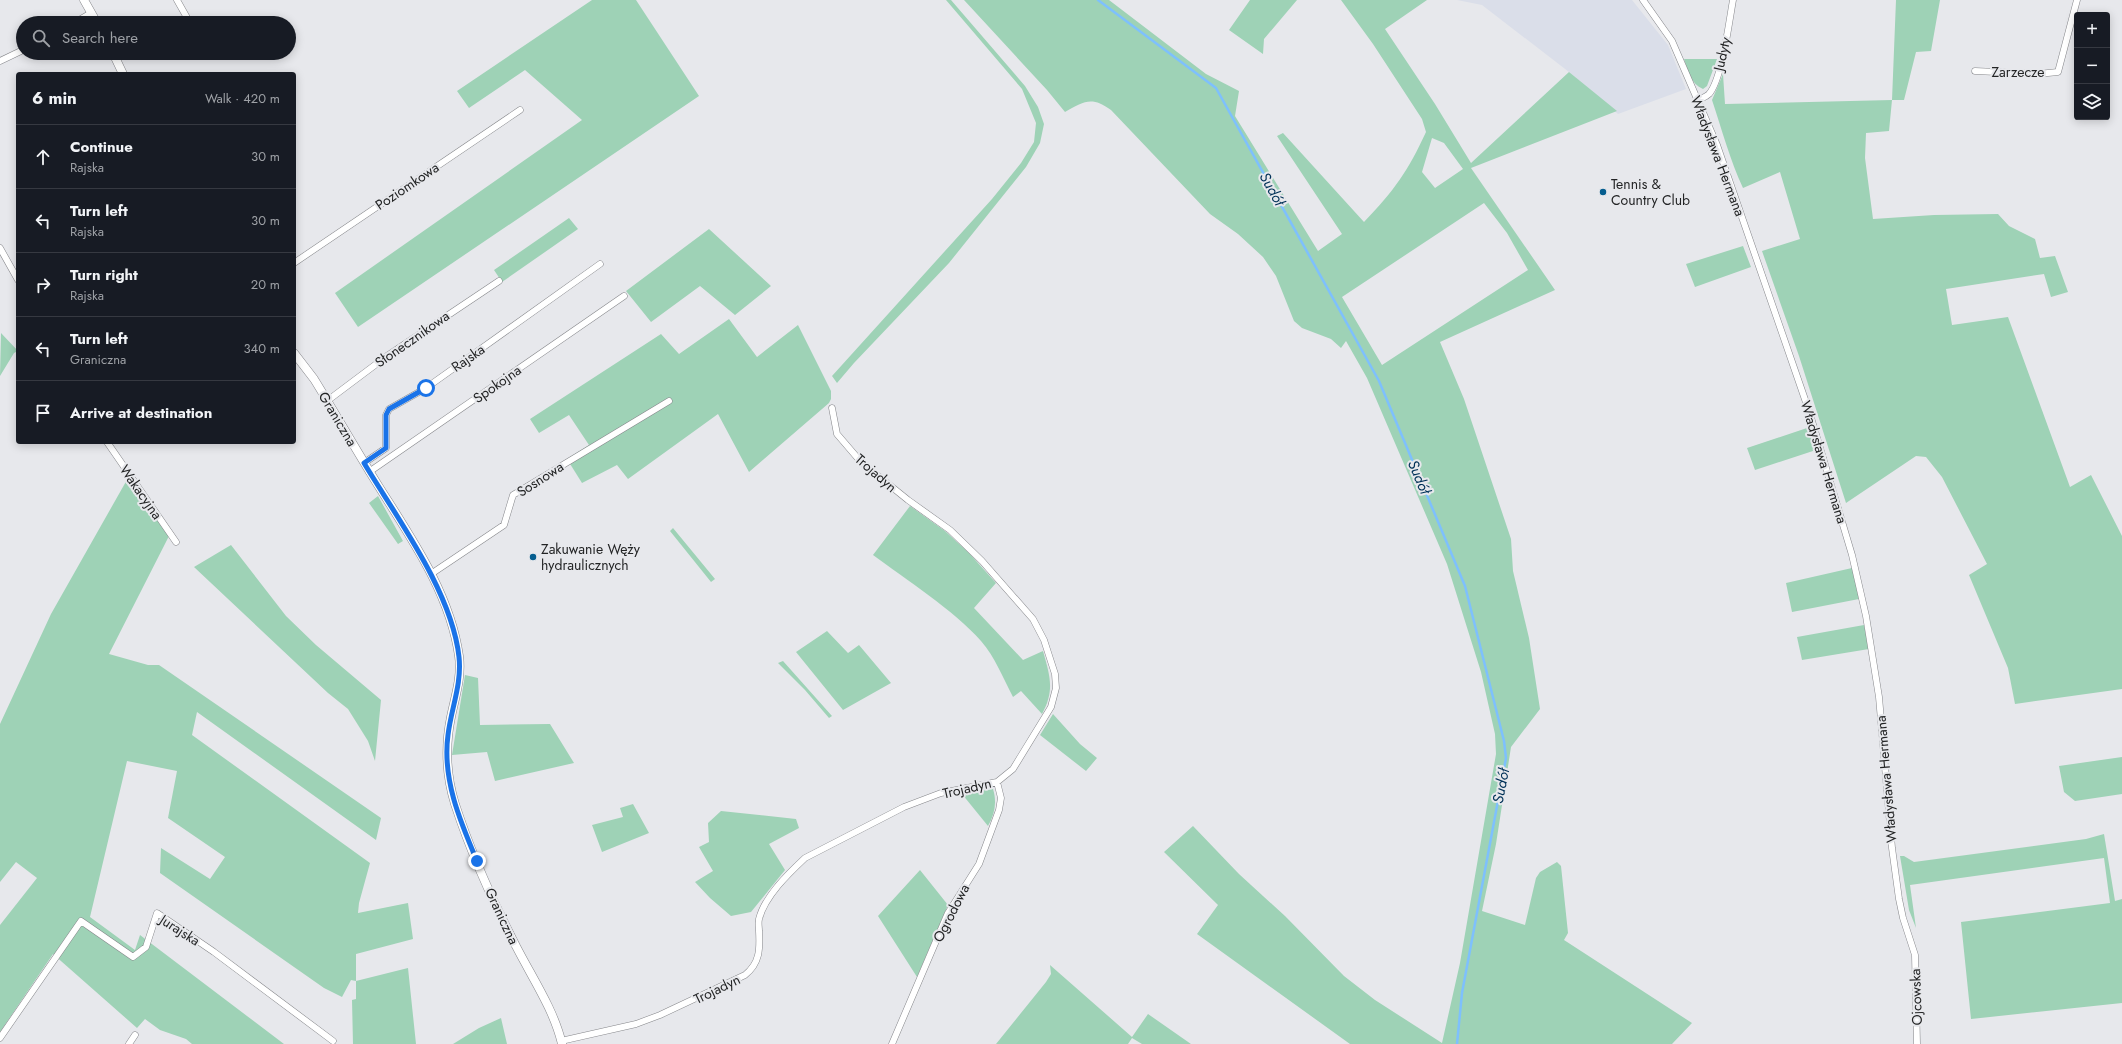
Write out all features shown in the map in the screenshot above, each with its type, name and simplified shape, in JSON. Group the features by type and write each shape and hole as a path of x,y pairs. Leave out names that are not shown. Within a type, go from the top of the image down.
{"street":[{"path":"84,0 91,14 87,16"},
{"path":"177,0 186,16"},
{"name":"Władysława Hermana","path":"1643,0 1672,41 1698,100 1720,156 1781,327 1816,432 1852,555 1866,616 1879,697 1892,848 1898,893 1903,918 1913,950"},
{"name":"Judyty","path":"1698,100 1709,93 1714,85 1720,65 1733,0"},
{"name":"Zarzecze","path":"1975,72 2038,74 2058,72 2076,0"},
{"path":"0,61 16,53"},
{"path":"117,60 123,72"},
{"name":"Poziomkowa","path":"296,262 520,110"},
{"path":"0,248 16,276"},
{"name":"Rajska","path":"364,463 386,448 386,415 389,409 426,388 600,264"},
{"name":"Słonecznikowa","path":"327,401 387,356 499,281"},
{"name":"Spokojna","path":"369,472 624,296"},
{"name":"Graniczna","path":"296,356 314,379 430,574 456,638 459,657 459,679 450,718 447,748 449,776 454,798 486,883 508,931 553,1016 562,1043"},
{"name":"Sosnowa","path":"430,574 504,525 514,495 670,401"},
{"name":"Trojadyn","path":"562,1043 636,1024 660,1015 745,975 752,970 758,958 758,921 763,908 794,868 805,858 904,807 942,793 997,782 1013,769 1053,701 1056,688 1055,674 1044,640 1033,619 950,530 897,492 860,462 837,434 832,408"},
{"name":"Wakacyjna","path":"108,444 176,542"},
{"name":"Ogrodowa","path":"892,1044 948,912 979,864 999,810 1000,798 997,782"},
{"name":"Jurajska","path":"0,1038 81,921 133,957 146,947 157,913 214,952 333,1041"},
{"name":"Ojcowska","path":"1913,950 1918,1044"},
{"path":"128,1044 135,1035"}],"shaded area":[{"path":"1457,0 1632,0 1668,45 1686,89 1618,114 1569,72 1482,5"}],"green space":[{"path":"592,0 636,0 699,96 358,327 335,293 582,120 525,70 469,108 457,91"},
{"path":"946,0 951,0 1025,86 1038,107 1044,124 1040,143 1026,167 949,263 854,363 837,383 832,376 992,199 1021,163 1034,142 1036,123 1022,89"},
{"path":"964,0 1109,0 1206,74 1239,91 1235,116 1318,251 1342,234 1277,136 1283,133 1364,222 1400,180 1426,132 1422,119 1373,44 1341,0 1427,0 1385,29 1435,104 1471,163 1569,72 1617,111 1471,168 1555,290 1440,342 1464,399 1511,539 1513,571 1529,638 1540,709 1511,747 1496,844 1482,911 1525,925 1536,878 1540,872 1557,862 1561,866 1568,933 1564,940 1692,1023 1672,1044 1350,1044 1197,934 1218,905 1164,852 1193,826 1239,874 1285,916 1344,976 1375,1000 1442,1043 1460,963 1496,754 1495,734 1481,672 1447,564 1367,378 1346,341 1341,348 1331,339 1302,328 1294,321 1276,276 1263,257 1238,234 1210,214 1111,110 1098,103 1088,102 1078,105 1065,112 1047,90","holes":["1432,138 1444,143 1463,169 1435,188 1422,172","1484,203 1507,233 1528,270 1382,365 1342,297"]},
{"path":"1250,0 1297,0 1264,39 1263,54 1229,30"},
{"path":"1896,0 1940,0 1931,51 1916,52 1904,100 1892,100"},
{"path":"1684,59 1717,59 1707,86 1703,89 1693,80"},
{"path":"1723,74 1725,104 1892,100 1889,131 1866,133 1865,158 1873,219 1934,215 1998,214 2009,226 2035,239 2040,258 2055,256 2068,292 2051,297 2044,274 1946,289 1952,325 2008,317 2070,487 2091,475 2122,536 2122,689 2015,704 2008,668 1969,575 1987,564 1942,477 1926,457 1916,456 1846,503 1799,356 1762,251 1800,239 1780,172 1743,188 1730,156 1712,100"},
{"path":"569,218 578,229 502,282 494,270"},
{"path":"709,229 771,286 735,315 700,286 651,322 626,291"},
{"path":"1743,246 1751,267 1695,287 1686,264"},
{"path":"729,319 757,357 798,325 831,391 831,399 829,403 749,472 718,414 628,479 617,465 582,483 567,459 589,445 569,415 539,433 530,419 661,334 679,354"},
{"path":"1,333 16,349 16,352 0,376"},
{"path":"1807,428 1816,450 1755,470 1747,448"},
{"path":"128,478 142,489 169,536 109,654 148,665 159,665 381,818 376,840 197,712 192,735 370,863 359,903 358,913 408,903 413,939 356,954 356,981 351,980 342,997 324,988 160,873 161,848 210,879 225,857 168,818 177,771 127,761 90,917 135,950 140,935 284,1044 192,1044 186,1039 160,1030 145,1019 137,1028 53,954 0,1032 0,925 37,878 16,862 0,882 0,724 51,614"},
{"path":"378,496 403,541 398,544 369,503"},
{"path":"910,506 945,531 969,553 996,583 974,608 1023,660 1043,651 1048,668 1050,690 1049,698 1042,714 1021,691 1013,697 986,647 958,618 873,555"},
{"path":"673,528 715,579 711,582 670,531"},
{"path":"231,545 286,616 316,645 381,700 375,761 368,741 348,709 328,693 194,567"},
{"path":"1852,568 1859,599 1792,612 1786,583"},
{"path":"1864,625 1869,649 1802,660 1797,637"},
{"path":"827,631 848,653 859,645 891,683 843,710 796,652"},
{"path":"783,661 832,716 829,718 805,690 778,663"},
{"path":"465,675 478,678 480,725 550,724 574,763 495,781 487,752 452,755"},
{"path":"1053,714 1080,744 1097,758 1086,771 1040,735"},
{"path":"2122,757 2122,794 2075,801 2064,792 2059,766"},
{"path":"989,787 993,789 995,803 994,812 988,826 962,794"},
{"path":"633,804 649,833 602,852 592,825 623,817 620,808"},
{"path":"721,811 796,819 799,828 769,844 785,870 751,912 731,916 710,898 695,882 713,871 699,847 709,842 708,823"},
{"path":"2104,834 2115,901 2122,899 2122,1003 1971,1019 1961,922 2110,903 2104,858 1910,885 1916,928 1909,910 1900,856 1904,856 1914,862 2086,839"},
{"path":"920,870 948,905 917,977 878,916"},
{"path":"1050,965 1132,1037 1148,1014 1191,1044 1142,1044 1132,1038 1128,1044 996,1044 1046,982 1051,974"},
{"path":"408,968 416,1044 353,1044 352,1000 356,999 356,981"},
{"path":"501,1018 507,1044 453,1044 479,1028"}],"waterway":[{"name":"Sudół","path":"1098,0 1216,88 1379,381 1465,586 1504,741 1506,758 1462,993 1457,1044"}],"place":[{"name":"Tennis & Country Club","path":"1603,192"},
{"name":"Zakuwanie Węży hydraulicznych","path":"533,557"}],"route":[{"path":"426,388 389,409 386,415 386,448 364,463 416,546 436,586 456,638 460,672 450,718 447,765 455,804 477,861"}]}
